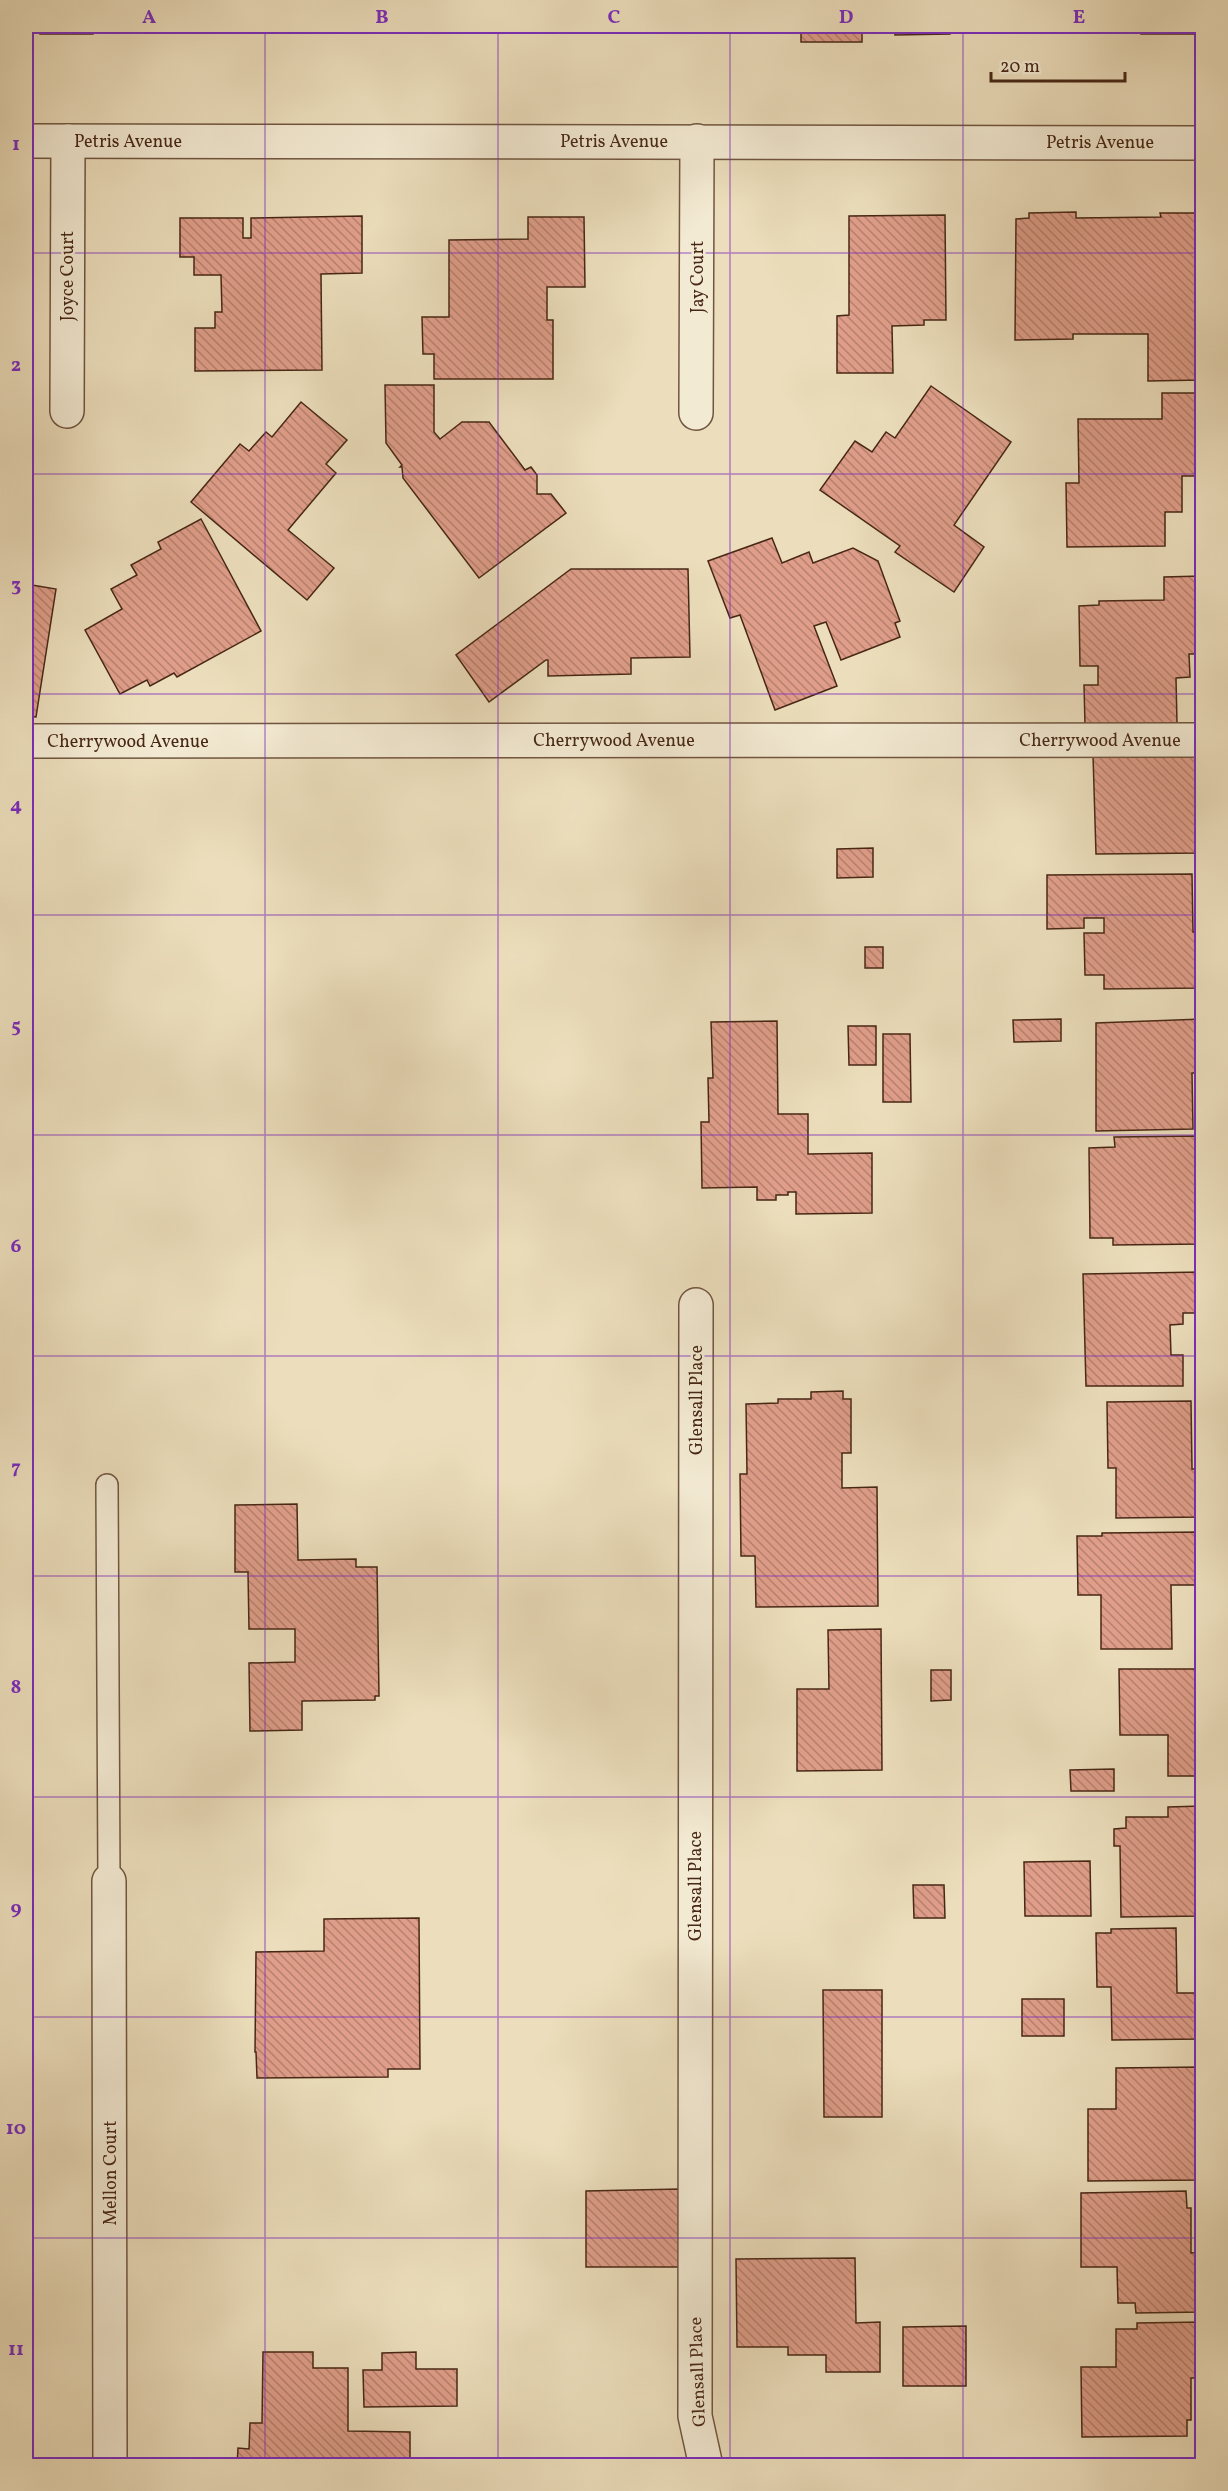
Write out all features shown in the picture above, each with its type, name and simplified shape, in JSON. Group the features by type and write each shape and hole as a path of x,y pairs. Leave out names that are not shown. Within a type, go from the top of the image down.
{"street":[{"name":"Petris Avenue","path":"26,141 1203,143"},
{"name":"Joyce Court","path":"67,411 68,141"},
{"name":"Jay Court","path":"696,413 697,141"},
{"name":"Cherrywood Avenue","path":"26,741 1203,740"},
{"name":"Glensall Place","path":"696,1305 694,2416 706,2466"},
{"name":"Mellon Court","path":"109,1881 110,2466"}],"lane":[{"path":"107,1485 109,1881"}],"building":[{"path":"40,26 93,26 93,34 40,34"},
{"path":"214,26 278,26 278,33 214,33"},
{"path":"385,26 445,26 445,33 385,33"},
{"path":"551,26 609,26 609,31 551,31"},
{"path":"801,26 862,26 862,42 801,42"},
{"path":"895,26 950,26 950,34 895,35"},
{"path":"1141,26 1202,26 1202,34 1141,34"},
{"path":"1076,212 1076,218 1161,217 1160,213 1202,213 1202,380 1148,381 1148,334 1073,334 1073,339 1015,340 1016,219 1029,218 1029,213"},
{"path":"945,215 946,320 924,320 924,325 892,326 893,373 837,373 837,316 849,315 849,216"},
{"path":"362,216 362,273 321,274 322,370 195,371 195,328 215,328 215,312 222,312 221,275 194,275 194,257 180,257 180,218 243,218 243,238 251,238 251,218"},
{"path":"528,217 584,217 585,287 547,287 547,320 553,320 553,379 434,379 434,354 423,354 422,317 449,317 449,240 528,239"},
{"path":"385,385 434,385 434,432 440,439 462,422 489,422 525,470 531,467 537,475 537,494 551,494 566,513 479,578 403,478 402,467 400,467 402,465 386,443"},
{"path":"931,386 1011,442 954,525 984,547 954,592 895,552 900,546 820,490 855,441 872,452 886,432 895,438"},
{"path":"1162,393 1202,393 1202,476 1182,476 1182,512 1165,512 1165,546 1067,547 1066,483 1079,483 1078,419 1162,419"},
{"path":"301,402 347,440 326,464 336,473 288,530 334,568 307,600 191,502 240,444 249,451 266,432 272,437"},
{"path":"201,519 261,631 177,677 174,673 150,686 147,680 120,694 85,630 122,609 111,589 137,575 131,565 161,549 158,542"},
{"path":"772,538 782,563 809,552 813,563 853,548 878,561 900,621 895,623 900,637 841,660 826,622 814,626 837,686 775,710 740,615 730,618 708,561"},
{"path":"571,569 688,569 690,657 631,658 631,674 548,676 548,660 546,660 489,702 456,655"},
{"path":"1202,576 1202,654 1189,654 1190,677 1176,678 1177,723 1085,725 1084,685 1098,685 1098,666 1080,666 1079,606 1099,605 1099,601 1164,600 1164,577"},
{"path":"26,584 56,589 36,717 26,716"},
{"path":"1202,754 1202,853 1096,854 1093,755"},
{"path":"873,848 873,877 837,878 837,849"},
{"path":"1192,874 1193,932 1202,931 1202,988 1104,989 1104,975 1085,975 1084,933 1104,933 1104,918 1084,918 1084,928 1047,929 1047,875"},
{"path":"865,947 883,947 883,968 865,968"},
{"path":"1061,1019 1061,1041 1014,1042 1013,1020"},
{"path":"1202,1019 1202,1073 1192,1073 1193,1129 1096,1131 1096,1023"},
{"path":"777,1021 778,1114 808,1114 808,1154 872,1153 872,1213 796,1214 796,1192 776,1195 776,1200 757,1200 757,1187 702,1188 701,1122 709,1122 708,1078 713,1078 711,1022"},
{"path":"848,1026 876,1026 876,1065 849,1065"},
{"path":"883,1034 910,1034 911,1102 883,1102"},
{"path":"1199,1136 1200,1166 1202,1166 1202,1244 1113,1245 1113,1238 1090,1238 1089,1148 1115,1147 1114,1137"},
{"path":"1202,1272 1202,1313 1183,1313 1183,1324 1170,1325 1171,1355 1183,1355 1183,1386 1086,1386 1083,1274"},
{"path":"843,1391 843,1399 851,1399 851,1453 842,1453 842,1488 877,1487 878,1606 756,1607 755,1556 741,1556 740,1474 747,1474 746,1404 778,1403 778,1399 811,1399 811,1392"},
{"path":"1191,1401 1192,1469 1202,1469 1202,1517 1116,1518 1116,1468 1108,1468 1107,1402"},
{"path":"297,1504 298,1560 356,1559 356,1567 377,1567 379,1696 375,1696 375,1700 302,1701 302,1730 250,1731 249,1663 295,1662 295,1629 249,1629 248,1572 235,1572 235,1505"},
{"path":"1202,1532 1202,1585 1171,1585 1172,1649 1101,1649 1101,1595 1078,1595 1077,1536 1102,1536 1102,1533"},
{"path":"881,1629 882,1770 797,1771 797,1689 829,1689 828,1630"},
{"path":"1119,1669 1202,1669 1202,1776 1168,1776 1168,1735 1120,1735"},
{"path":"931,1670 951,1670 951,1700 931,1701"},
{"path":"1114,1769 1114,1791 1071,1791 1070,1770"},
{"path":"1202,1806 1202,1916 1121,1917 1120,1846 1114,1846 1114,1829 1126,1828 1126,1817 1168,1817 1168,1807"},
{"path":"1090,1861 1091,1916 1025,1916 1024,1862"},
{"path":"913,1885 944,1885 945,1918 914,1918"},
{"path":"419,1918 420,2069 388,2069 388,2077 257,2078 256,1952 324,1951 324,1919"},
{"path":"1176,1928 1177,1993 1202,1993 1202,2039 1112,2040 1111,1987 1097,1987 1096,1933 1111,1933 1111,1929"},
{"path":"823,1990 882,1990 882,2117 824,2117"},
{"path":"1022,1999 1064,1999 1064,2036 1022,2036"},
{"path":"1202,2067 1202,2180 1088,2181 1088,2109 1116,2109 1116,2068"},
{"path":"680,2189 681,2267 586,2267 586,2191"},
{"path":"1186,2191 1187,2208 1191,2208 1191,2253 1202,2252 1202,2312 1136,2313 1135,2303 1118,2303 1117,2267 1081,2267 1081,2193"},
{"path":"855,2258 856,2323 880,2322 880,2372 826,2372 826,2355 788,2355 788,2347 737,2347 736,2259"},
{"path":"1202,2322 1202,2378 1191,2378 1191,2420 1187,2420 1187,2436 1082,2437 1081,2367 1116,2367 1116,2329 1137,2329 1137,2323"},
{"path":"966,2326 966,2386 903,2386 903,2327"},
{"path":"263,2352 313,2352 313,2368 348,2368 348,2431 410,2432 410,2466 237,2466 238,2448 249,2449 250,2423 262,2423"},
{"path":"416,2352 416,2369 457,2369 457,2406 364,2407 363,2370 382,2370 382,2353"}]}
